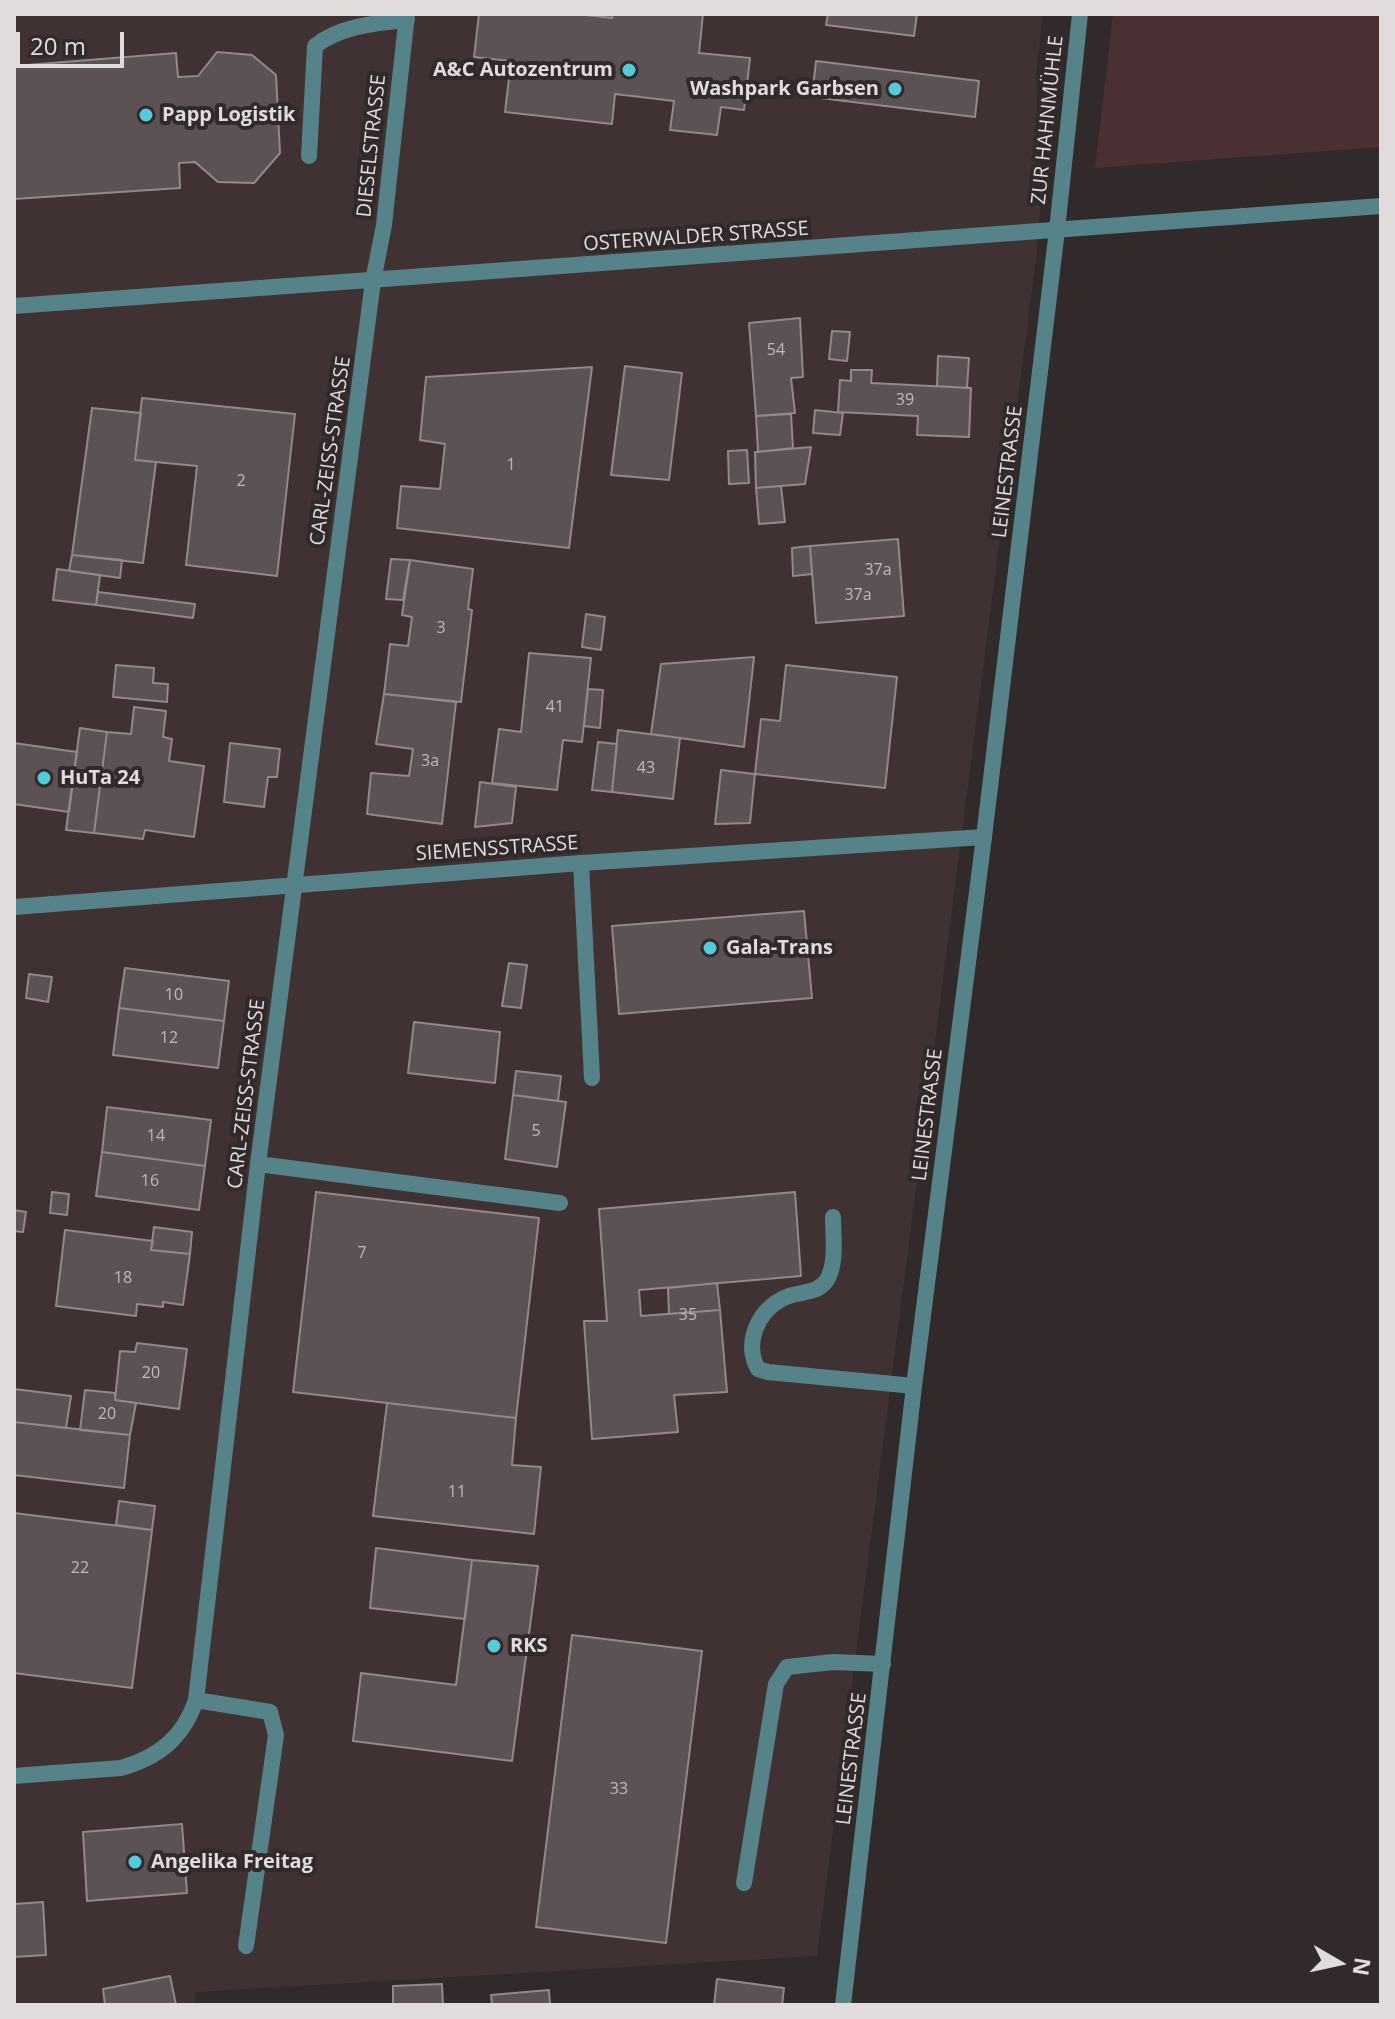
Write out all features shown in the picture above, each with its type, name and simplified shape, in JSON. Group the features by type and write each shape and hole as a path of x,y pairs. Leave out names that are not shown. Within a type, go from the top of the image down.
{"street":[{"name":"ZUR HAHNMÜHLE","path":"1057,230 1080,14"},
{"path":"309,156 315,46 326,37 407,17"},
{"name":"DIESELSTRASSE","path":"373,281 384,225 407,17"},
{"name":"OSTERWALDER STRASSE","path":"14,306 1381,206"},
{"name":"LEINESTRASSE","path":"843,2005 914,1386 1057,230"},
{"name":"CARL-ZEISS-STRASSE","path":"14,1776 121,1768 138,1763 169,1745 190,1717 196,1700 258,1164 373,281"},
{"name":"SIEMENSSTRASSE","path":"14,907 581,863 984,837"},
{"path":"581,863 592,1078"},
{"path":"258,1164 560,1203"},
{"path":"833,1217 833,1257 828,1278 817,1290 783,1298 766,1312 751,1343 752,1357 758,1369 768,1372 914,1386"},
{"path":"744,1883 776,1684 787,1667 833,1662 883,1664"},
{"path":"196,1700 270,1712 276,1735 246,1946"}],"shaded area":[{"path":"14,14 1043,14 1036,76 1041,199 1037,251 817,1956 196,1992 195,2005 14,2005"},
{"path":"1113,14 1381,14 1381,147 1095,168"}],"building":[{"name":"A&C Autozentrum","path":"479,14 577,14 612,18 612,14 703,14 699,53 750,58 744,110 721,107 717,135 670,130 674,101 615,94 612,124 505,112 511,61 474,57"},
{"path":"577,14 612,14 612,18"},
{"path":"828,14 917,14 914,36 826,25"},
{"name":"Papp Logistik","path":"217,52 252,55 276,75 280,153 254,183 218,182 195,162 179,163 180,188 14,199 14,66 176,53 178,77 198,76"},
{"name":"Washpark Garbsen","path":"816,61 979,81 975,117 812,97"},
{"path":"800,318 803,377 791,378 795,413 756,416 749,323"},
{"path":"832,331 850,332 847,361 829,359"},
{"path":"938,356 969,358 967,388 937,386"},
{"path":"625,366 682,373 669,480 611,475"},
{"path":"592,367 569,548 397,528 401,486 440,489 445,444 420,440 426,377"},
{"path":"851,370 872,370 871,383 971,388 969,437 917,435 918,416 838,412 840,380 851,381"},
{"path":"142,398 295,414 277,576 186,565 197,466 135,460"},
{"path":"92,408 141,413 135,460 156,462 143,563 72,555"},
{"path":"815,410 843,413 840,435 813,433"},
{"path":"791,414 793,448 758,452 756,416"},
{"path":"811,447 805,484 756,488 755,452"},
{"path":"747,450 749,483 729,484 728,451"},
{"path":"781,486 785,522 759,524 756,488"},
{"path":"898,539 904,616 816,623 810,546"},
{"path":"810,546 812,574 793,576 792,548"},
{"path":"72,555 122,560 120,578 69,571"},
{"path":"391,559 410,560 403,600 386,599"},
{"path":"410,560 473,569 468,609 472,610 461,702 384,694 390,644 408,646 412,617 402,615"},
{"path":"57,569 100,575 96,605 53,600"},
{"path":"98,592 195,604 193,618 96,605"},
{"path":"586,614 605,617 601,650 582,647"},
{"path":"529,653 591,658 582,742 563,740 557,790 492,783 499,729 521,732"},
{"path":"754,657 744,747 651,734 661,664"},
{"path":"116,665 154,668 153,683 168,684 167,702 113,697"},
{"path":"786,665 897,677 885,788 755,774 761,719 780,721"},
{"path":"588,689 603,690 600,728 584,726"},
{"path":"384,694 456,702 442,824 367,814 371,773 409,776 413,749 376,744"},
{"path":"134,707 166,711 163,737 172,739 169,761 204,766 194,837 145,830 143,839 94,833 107,732 131,734"},
{"path":"80,728 107,732 94,833 66,830"},
{"path":"618,730 680,738 673,799 612,792"},
{"path":"598,742 617,744 612,792 592,790"},
{"name":"HuTa 24","path":"14,743 77,752 69,812 14,804"},
{"path":"230,743 280,749 277,777 268,777 264,807 224,802"},
{"path":"721,770 755,774 750,823 715,824"},
{"path":"480,782 516,787 512,823 475,827"},
{"name":"Gala-Trans","path":"804,911 812,998 619,1014 612,926"},
{"path":"509,963 527,965 521,1008 502,1006"},
{"path":"125,968 229,981 224,1021 119,1008"},
{"path":"29,974 52,977 48,1002 26,998"},
{"path":"119,1008 224,1021 218,1068 113,1055"},
{"path":"414,1022 500,1032 495,1083 408,1073"},
{"path":"516,1071 561,1076 558,1101 513,1095"},
{"path":"513,1095 566,1102 557,1167 505,1159"},
{"path":"107,1107 211,1120 205,1166 102,1152"},
{"path":"102,1152 205,1166 199,1210 96,1196"},
{"path":"52,1192 69,1194 67,1215 50,1213"},
{"path":"316,1192 539,1218 516,1418 293,1392"},
{"path":"795,1192 801,1276 639,1290 641,1316 720,1310 727,1392 674,1395 678,1432 592,1439 584,1321 607,1321 599,1209"},
{"path":"14,1210 26,1212 23,1232 14,1231"},
{"path":"154,1227 192,1232 190,1254 151,1250"},
{"path":"65,1230 153,1241 151,1250 190,1254 183,1305 163,1302 163,1307 137,1304 136,1316 56,1306"},
{"path":"717,1283 720,1310 669,1314 668,1288"},
{"path":"137,1343 187,1349 179,1409 115,1400 120,1351 135,1352"},
{"path":"14,1389 71,1396 66,1428 14,1422"},
{"path":"85,1390 115,1393 115,1400 136,1403 130,1435 80,1430"},
{"path":"387,1403 516,1418 512,1465 541,1467 534,1534 373,1516"},
{"path":"14,1422 130,1435 124,1488 14,1475"},
{"path":"119,1501 155,1506 152,1530 116,1525"},
{"path":"14,1513 152,1530 132,1688 14,1673"},
{"path":"376,1548 472,1560 465,1619 370,1608"},
{"name":"RKS","path":"472,1560 538,1566 512,1761 353,1741 361,1673 456,1685"},
{"path":"572,1635 702,1651 666,1943 536,1927"},
{"name":"Angelika Freitag","path":"182,1824 187,1893 87,1901 83,1832"},
{"path":"43,1902 46,1955 14,1957 14,1904"},
{"path":"170,1976 176,2005 105,2005 103,1989"},
{"path":"717,1979 784,1988 782,2005 714,2005"},
{"path":"442,1984 443,2005 393,2005 393,1986"},
{"path":"549,1990 550,2005 492,2005 491,1995"}],"place":[{"name":"A&C Autozentrum","path":"629,70"},
{"name":"Washpark Garbsen","path":"895,89"},
{"name":"Papp Logistik","path":"146,115"},
{"name":"HuTa 24","path":"44,778"},
{"name":"Gala-Trans","path":"710,948"},
{"name":"RKS","path":"494,1646"},
{"name":"Angelika Freitag","path":"135,1862"}]}
